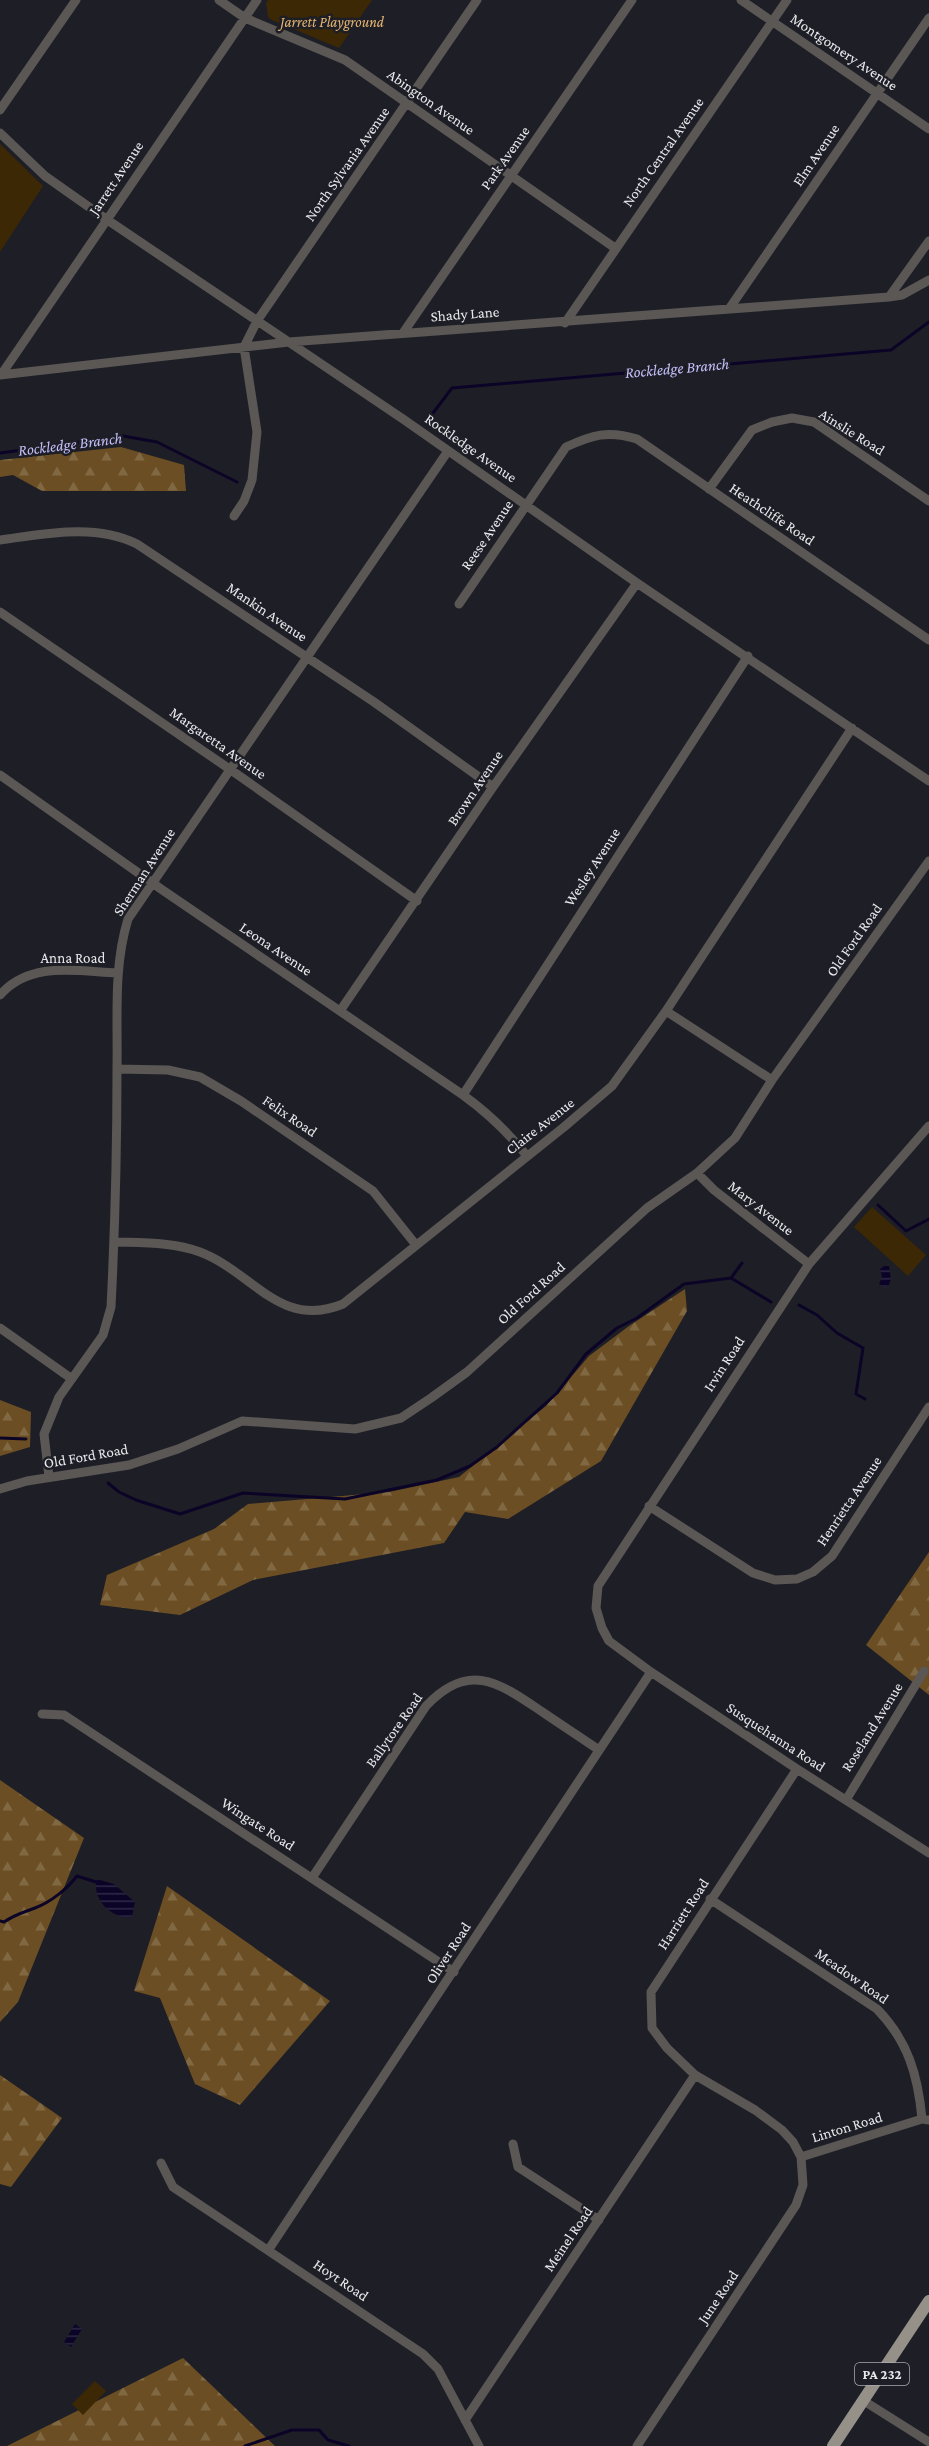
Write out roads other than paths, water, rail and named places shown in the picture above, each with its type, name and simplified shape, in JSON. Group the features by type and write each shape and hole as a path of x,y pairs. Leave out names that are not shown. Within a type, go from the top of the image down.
{"main road":[{"name":"PA 232","path":"833,2446 929,2301"}],"street":[{"path":"0,110 76,0"},
{"name":"Abington Avenue","path":"219,0 245,18 345,60 615,248"},
{"name":"Jarrett Avenue","path":"1,375 257,0"},
{"name":"North Sylvania Avenue","path":"244,346 256,321 477,0"},
{"name":"Park Avenue","path":"403,333 632,0"},
{"name":"Montgomery Avenue","path":"741,0 929,129"},
{"name":"North Central Avenue","path":"565,323 787,0"},
{"name":"Elm Avenue","path":"729,309 929,18"},
{"name":"Rockledge Avenue","path":"0,134 45,176 106,219 929,781"},
{"path":"889,297 929,241"},
{"name":"Shady Lane","path":"1,375 289,342 889,297 902,295 929,280"},
{"path":"234,516 244,501 252,480 257,432 244,346"},
{"name":"Ainslie Road","path":"710,489 752,430 772,422 792,418 814,422 929,501"},
{"name":"Heathcliffe Road","path":"591,435 619,434 637,439 929,640"},
{"name":"Reese Avenue","path":"459,604 566,447 591,435"},
{"name":"Sherman Avenue","path":"49,1477 44,1434 59,1397 103,1335 111,1307 114,1242 117,973 121,942 128,919 448,451"},
{"name":"Mankin Avenue","path":"0,540 78,531 122,537 172,565 375,702 493,787"},
{"name":"Brown Avenue","path":"340,1011 493,787 638,583"},
{"name":"Margaretta Avenue","path":"0,612 417,901"},
{"name":"Wesley Avenue","path":"463,1095 748,656"},
{"name":"Claire Avenue","path":"114,1242 155,1244 200,1252 221,1263 281,1305 306,1312 329,1310 343,1304 564,1128 612,1086 666,1011 852,728"},
{"name":"Leona Avenue","path":"0,775 152,883 492,1116 513,1137 526,1156"},
{"name":"Old Ford Road","path":"0,1489 49,1477 82,1474 129,1464 178,1449 242,1421 355,1429 400,1418 467,1372 647,1208 697,1173 735,1138 772,1080 929,861"},
{"name":"Anna Road","path":"0,995 10,983 45,970 117,973"},
{"path":"666,1011 772,1080"},
{"name":"Felix Road","path":"117,1069 168,1070 200,1077 241,1101 373,1191 416,1245"},
{"name":"Irvin Road","path":"609,1641 596,1608 598,1586 809,1264 929,1126"},
{"name":"Mary Avenue","path":"697,1173 714,1190 809,1264"},
{"path":"0,1328 72,1379"},
{"name":"Henrietta Avenue","path":"649,1506 753,1573 776,1580 797,1579 813,1572 832,1557 929,1407"},
{"name":"Susquehanna Road","path":"609,1641 797,1770 929,1853"},
{"name":"Roseland Avenue","path":"846,1800 924,1671"},
{"name":"Oliver Road","path":"269,2249 651,1672"},
{"name":"Ballytore Road","path":"312,1878 426,1706 440,1691 456,1683 476,1679 502,1686 599,1749"},
{"name":"Wingate Road","path":"42,1714 64,1715 454,1972"},
{"name":"Harriett Road","path":"695,2075 666,2048 652,2028 651,1992 797,1770"},
{"name":"Meadow Road","path":"711,1899 877,2009 894,2027 907,2050 926,2119"},
{"name":"Linton Road","path":"695,2075 755,2110 782,2130 793,2142 801,2157 926,2119"},
{"name":"Meinel Road","path":"465,2420 695,2075"},
{"path":"513,2144 518,2167 599,2220"},
{"name":"June Road","path":"637,2446 796,2205 803,2185 801,2157"},
{"name":"Hoyt Road","path":"161,2163 173,2187 423,2354 438,2369 479,2446"},
{"path":"864,2401 929,2442"}],"waterway":[{"name":"Rockledge Branch","path":"430,417 452,388 891,350 929,322"},
{"name":"Rockledge Branch","path":"0,453 123,436 157,442 237,482"},
{"path":"878,1205 906,1231 929,1219"},
{"path":"731,1278 742,1263"},
{"path":"108,1483 119,1492 136,1500 180,1514 243,1493 345,1499 437,1480 470,1466 497,1447 557,1393 586,1354 617,1328 637,1318 684,1284 731,1278 771,1302"},
{"path":"799,1305 817,1315 837,1333 863,1348 856,1394 865,1399"},
{"path":"0,1438 26,1439"},
{"path":"0,1921 4,1922 47,1902 64,1890 77,1876 96,1882"},
{"path":"245,2446 292,2430 319,2430 328,2440 349,2446"}],"park label":[{"name":"Jarrett Playground","path":"332,22"}]}
